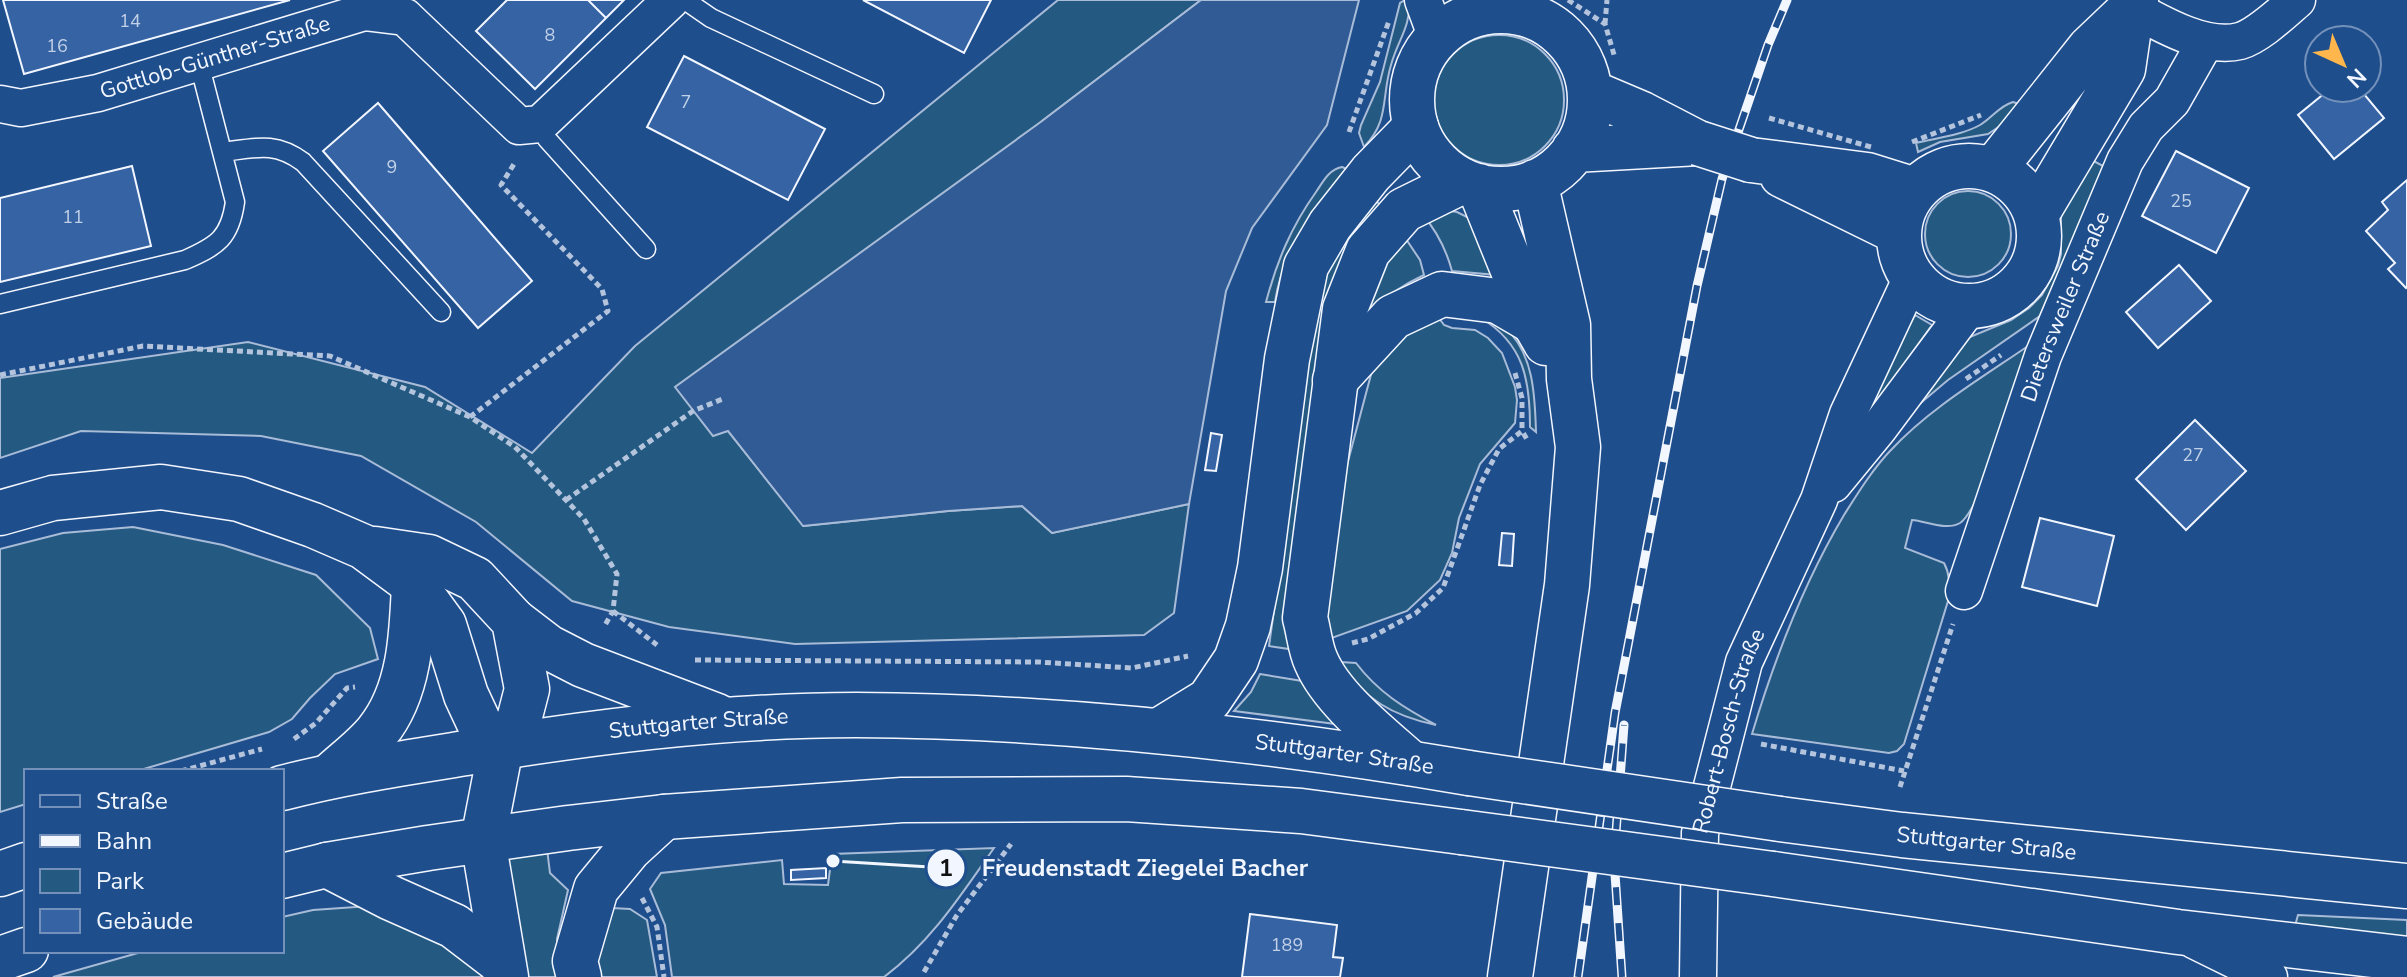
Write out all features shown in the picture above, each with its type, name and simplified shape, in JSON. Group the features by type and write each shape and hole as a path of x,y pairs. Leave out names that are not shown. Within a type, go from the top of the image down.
{"main road":[{"path":"1993,170 2090,48 2134,4"},
{"path":"2036,215 2123,69 2134,4"},
{"path":"1485,6 1529,15 1556,30 1577,53 1590,92 1587,122 1574,150 1550,175 1517,188 1498,189 1471,184 1443,168 1427,150 1416,127 1412,104 1414,80 1423,57 1417,17 1460,21 1485,6"},
{"path":"1590,92 1698,143 1751,160 1869,170 1915,190"},
{"path":"1160,730 1209,700 1236,660 1248,626 1260,568 1287,359 1306,266 1330,225 1362,184 1416,127"},
{"path":"1574,150 1698,143"},
{"path":"1869,170 1898,232 1901,256 1912,277 1927,293 1947,303 1970,306 1991,302 2010,292 2025,277 2035,258 2039,236 2036,215 2026,196 2012,180 1993,170 1972,166 1950,167 1931,176 1915,190 1904,208 1898,232"},
{"path":"1510,977 1567,585 1578,447 1569,379 1568,325 1535,182"},
{"path":"1471,184 1534,322 1569,379"},
{"path":"1410,763 1358,717 1329,681 1316,661 1305,618 1345,309 1368,251 1404,210 1471,184"},
{"path":"1335,380 1393,317 1442,294 1498,301 1534,322"},
{"path":"0,513 53,498 161,487 239,499 364,547 414,584 444,625 466,695 480,725 501,747"},
{"path":"364,547 429,557 475,579 514,621 548,647 583,665 730,721"},
{"path":"331,775 377,732 400,692 413,616 414,584"},
{"path":"504,969 483,840 501,747 519,720 527,689 514,621"},
{"name":"Stuttgarter Straße","path":"284,787 331,775 605,732 730,721 854,715 996,719 1160,730 1902,835 2407,886"},
{"path":"284,876 327,865 483,840 664,817 902,800 1126,799 1301,811 2178,932 2407,959"},
{"path":"579,977 575,961 596,889 629,849 664,817"},
{"path":"327,865 454,926 504,969"},
{"path":"0,874 24,866"},
{"path":"0,959 24,951"}],"street":[{"path":"540,124 671,0"},
{"path":"2134,4 2167,27 2206,41 2241,41 2297,0"},
{"name":"Gottlob-Günther-Straße","path":"0,104 21,108 98,93 364,12 405,17 519,126 540,124"},
{"name":"Dietersweiler Straße","path":"1964,591 2043,356 2125,161 2146,127 2172,101 2206,41"},
{"name":"Robert-Bosch-Straße","path":"1698,977 1700,833 1744,662 1819,500 1848,414 1912,277"},
{"name":"Robert-Bosch-Straße","path":"1819,500 1879,428 1970,306"},
{"path":"2178,932 2269,977"}],"lane":[{"path":"685,0 711,18 874,94"},
{"path":"0,304 185,260 221,239 232,222 235,202 199,63"},
{"path":"540,124 547,139 646,249"},
{"path":"223,152 272,146 288,151 303,162 441,312"}],"path":[{"path":"1605,24 1607,0"},
{"path":"1345,145 1417,17"},
{"path":"1907,143 1919,141 1988,111"},
{"path":"1755,114 1869,170"},
{"path":"470,417 608,311 602,289 501,185 540,124"},
{"path":"0,375 143,346 330,356 470,417 515,447 584,519 617,574 613,611 659,647"},
{"path":"1514,370 1522,398 1522,431 1528,441"},
{"path":"566,500 693,411 725,398"},
{"path":"1352,643 1368,639 1416,613 1443,588 1480,485 1499,449 1522,431"},
{"path":"1900,787 1964,591"},
{"path":"682,656 694,660 1039,662 1132,668 1197,654"},
{"path":"1765,744 1904,771"},
{"path":"924,972 957,915 1005,849 1064,799"}],"green space":[{"path":"1058,0 1201,0 1042,121 728,431 804,526 1022,506 1052,533 1189,504 1174,613 1144,635 795,644 669,627 572,601 476,522 361,456 261,436 81,431 0,458 0,378 248,342 425,387 532,453 635,346"},
{"path":"1410,0 1408,18 1391,65 1381,118 1364,147 1359,133 1361,125 1380,82 1400,3"},
{"path":"1499,35 1524,40 1545,54 1559,75 1564,100 1559,125 1545,146 1524,160 1499,165 1474,160 1453,146 1439,125 1434,100 1439,75 1453,54 1474,40"},
{"path":"2013,102 2022,105 1988,134 1940,142 1918,152 1916,143 1973,128"},
{"path":"2084,156 2105,167 2040,316 1948,380 1904,417 1965,339 2011,320 2042,295 2058,266 2061,216"},
{"path":"1342,167 1349,170 1313,215 1293,247 1279,282 1275,302 1266,302 1280,258 1299,218 1326,177"},
{"path":"1968,191 1985,194 1999,203 2008,217 2011,234 2008,251 1999,265 1985,274 1968,277 1951,274 1937,265 1928,251 1925,234 1928,217 1937,203 1951,194"},
{"path":"1372,195 1382,208 1296,650 1269,646 1314,325 1326,271"},
{"path":"1439,209 1457,212 1471,219 1497,275 1452,271 1440,241 1422,214"},
{"path":"1400,230 1420,260 1424,275 1392,293 1364,317"},
{"path":"1915,315 1932,325 1864,420 1859,416"},
{"path":"1439,318 1444,325 1452,328 1475,330 1502,353 1515,387 1515,423 1480,464 1459,518 1452,553 1440,580 1407,611 1329,639 1325,616 1333,518 1373,367 1388,345"},
{"path":"1481,318 1504,327 1522,349 1531,376 1536,432 1530,427 1522,365 1507,339"},
{"path":"2031,344 1990,468 1969,512 1960,523 1949,526 1912,520 1905,548 1944,563 1949,586 1948,601 1904,744 1897,751 1889,753 1752,734 1780,649 1803,594 1829,541 1871,474 1922,421"},
{"path":"133,527 223,545 316,575 370,628 378,659 335,674 292,719 269,732 144,769 24,769 24,805 0,812 0,549 63,533"},
{"path":"1340,662 1356,663 1373,683 1392,698 1436,725 1406,717 1380,704 1359,686"},
{"path":"1260,674 1308,682 1343,725 1234,711 1251,692"},
{"path":"994,848 931,933 884,977 672,977 665,925 650,889 661,873 782,860 784,884 828,885 832,854"},
{"path":"547,849 550,873 568,890 557,939 561,977 523,977 503,860"},
{"path":"370,906 461,941 483,977 53,977 138,953 284,953 284,917 313,910"},
{"path":"612,908 630,909 647,920 657,977 595,977 600,927"},
{"path":"2298,915 2407,920 2407,938 2295,926"}],"shaded area":[{"path":"1201,0 1359,0 1327,125 1252,228 1226,291 1189,504 1052,533 1022,506 803,526 728,431 713,436 675,387 1042,121"}],"building":[{"path":"3,0 290,0 24,74"},
{"path":"507,0 588,0 606,18 535,89 476,31"},
{"path":"588,0 624,0 606,18"},
{"path":"863,0 991,0 964,53"},
{"path":"684,56 825,129 788,200 647,127"},
{"path":"378,103 532,281 478,328 323,151"},
{"path":"2311,104 2372,104 2384,118 2334,159 2298,115"},
{"path":"2176,151 2249,188 2216,253 2142,216"},
{"path":"132,166 151,246 0,282 0,198"},
{"path":"2407,180 2406,288 2388,269 2395,263 2366,231 2388,210 2382,202"},
{"path":"2179,265 2211,301 2158,348 2126,312"},
{"path":"2195,420 2246,471 2186,530 2136,479"},
{"path":"1211,433 1222,435 1216,471 1205,470"},
{"path":"2040,518 2114,536 2097,606 2022,587"},
{"path":"1502,533 1514,534 1512,566 1499,565"},
{"path":"826,868 826,878 791,880 791,870"},
{"path":"1250,914 1337,925 1333,957 1343,958 1340,977 1242,977"}],"railway":[{"path":"1578,977 1615,713 1697,286 1722,179 1768,45 1787,0"},
{"path":"1622,977 1614,859 1624,725"}],"place":[{"name":"Freudenstadt Ziegelei Bacher","path":"833,861"}]}
